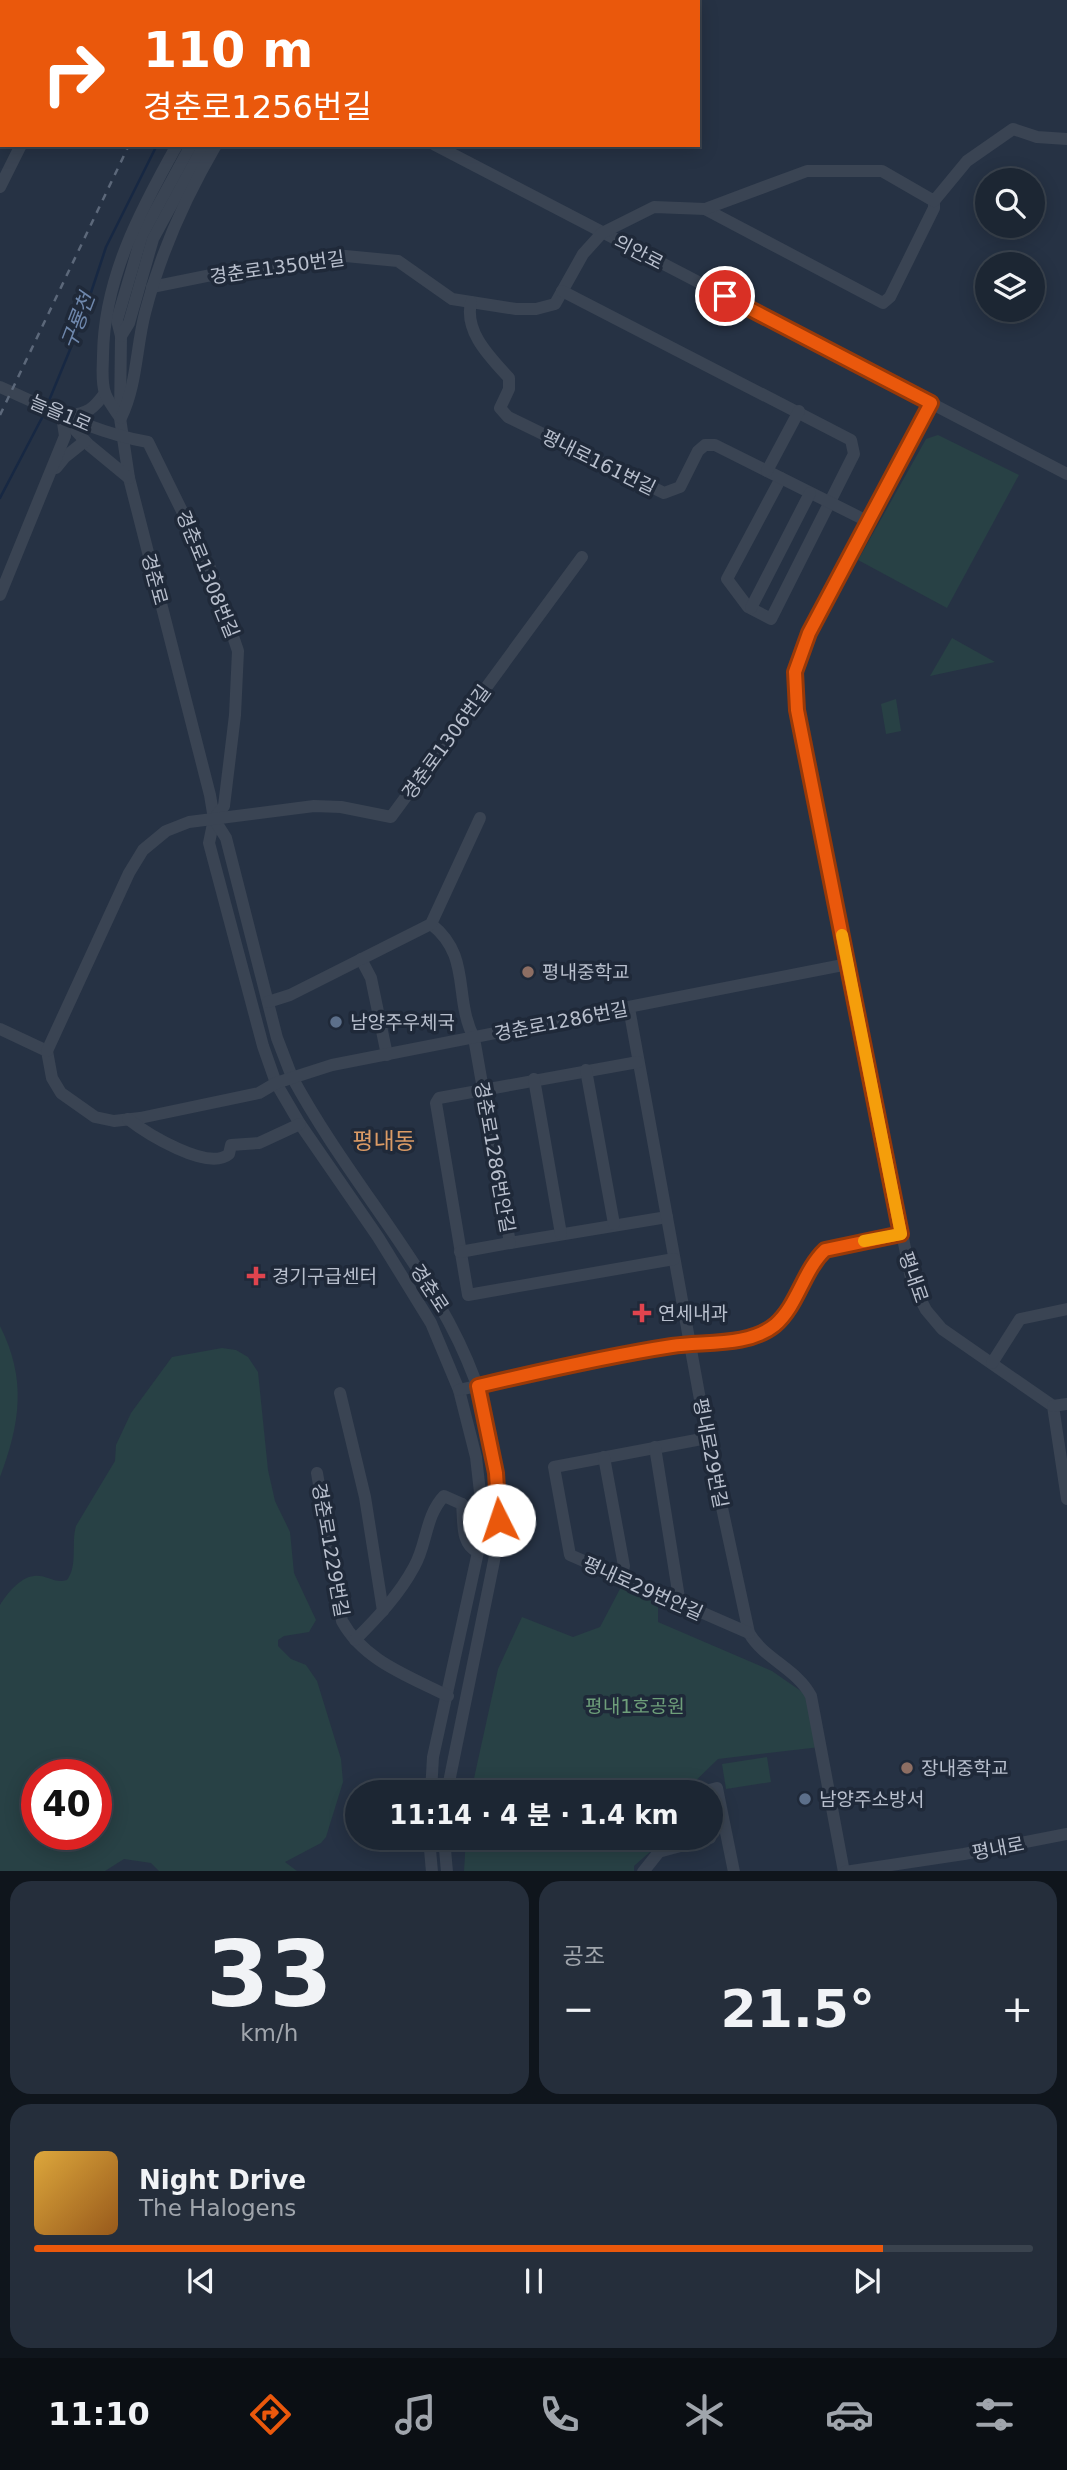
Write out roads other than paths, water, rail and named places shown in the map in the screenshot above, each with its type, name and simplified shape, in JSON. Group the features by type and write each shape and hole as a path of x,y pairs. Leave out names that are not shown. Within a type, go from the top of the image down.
{"street":[{"path":"705,209 883,303 890,297 934,208 934,201 967,161 1013,129 1037,137 1067,139"},
{"path":"0,187 20,147"},
{"path":"120,418 105,393 104,322 123,251 148,197 176,147"},
{"name":"경춘로","path":"190,147 142,236 117,320 121,336 120,418 129,478 214,819 226,838 268,1002 292,1077 444,1310 478,1386 496,1473 499,1520 496,1552 449,1780"},
{"name":"경춘로","path":"121,336 129,323 153,239 203,147"},
{"path":"120,418 133,384 140,332 159,263 215,147"},
{"name":"의안로","path":"439,147 1067,474"},
{"path":"602,233 654,207 705,209 807,171 882,171 934,201"},
{"name":"경춘로1350번길","path":"152,287 246,268 297,265 335,255 373,257 398,261 452,299 536,309 555,304 583,254 602,233"},
{"path":"159,263 169,278 177,283"},
{"path":"562,291 851,440 854,454 771,619 751,608 727,579 781,478"},
{"name":"평내로161번길","path":"471,302 468,313 480,346 509,378 509,389 500,408 508,416 664,493 680,486 698,451 705,445 715,444 867,521"},
{"name":"늘을1로","path":"0,387 58,414 123,438"},
{"path":"58,414 85,414 93,409 105,393"},
{"name":"평내로","path":"931,403 809,633 795,672 797,710 912,1283 926,1310 947,1333 1053,1406"},
{"path":"767,471 799,411"},
{"path":"58,414 85,442 129,478"},
{"path":"0,595 65,436 58,414"},
{"name":"경춘로1308번길","path":"123,438 148,442 210,568 236,642 235,715 224,806 214,819"},
{"path":"40,496 65,457 85,442"},
{"path":"751,608 810,494"},
{"name":"경춘로1306번길","path":"214,819 314,806 391,817 582,557"},
{"path":"268,1002 290,995 431,924 480,818"},
{"path":"214,819 189,822 166,831 143,850 129,873 47,1051 52,1078 61,1093 95,1117 114,1121 128,1119 178,1149 217,1159 229,1154 231,1145 259,1143 300,1124"},
{"name":"경춘로","path":"214,819 209,843 263,1046 276,1083 300,1124 378,1237 431,1323 459,1390 477,1457 480,1488 478,1552 433,1757 431,1780"},
{"name":"경춘로1286번안길","path":"431,924 453,944 468,1027 474,1038 510,1243 667,1217"},
{"path":"361,959 371,978 387,1055"},
{"name":"경춘로1286번길","path":"128,1119 259,1093 276,1083 332,1065 848,964"},
{"name":"평내로29번길","path":"629,1008 707,1438 749,1633"},
{"path":"0,1028 47,1051"},
{"path":"638,1062 439,1098 436,1103 460,1252 468,1295 674,1259"},
{"path":"586,1070 614,1224"},
{"path":"534,1079 561,1234"},
{"path":"459,1390 692,1344 755,1335 773,1326 785,1314 817,1258 825,1250 901,1234"},
{"path":"460,1252 510,1243"},
{"path":"992,1363 1020,1319 1067,1309"},
{"path":"340,1394 365,1497 383,1611"},
{"path":"1067,1404 1053,1406 1067,1499"},
{"name":"평내로29번안길","path":"707,1438 554,1467 570,1555 621,1580 749,1633"},
{"path":"655,1447 680,1604"},
{"path":"604,1457 624,1566 621,1580"},
{"name":"경춘로1229번길","path":"317,1473 342,1621 355,1640 375,1659 448,1696"},
{"path":"463,1504 480,1488"},
{"path":"355,1640 383,1611 415,1566 436,1505 444,1496 463,1504"},
{"path":"463,1504 465,1539 471,1548 478,1552"},
{"path":"749,1633 761,1649 801,1681 811,1696 845,1871"},
{"path":"723,1814 734,1871"},
{"path":"723,1835 727,1834"},
{"name":"평내로","path":"845,1871 964,1854 1067,1834"},
{"path":"430,1850 432,1871"},
{"path":"445,1850 447,1871"},
{"path":"643,1871 666,1850"}],"waterway":[{"name":"구룡천","path":"48,403 81,323 106,247 156,147"},
{"name":"구룡천","path":"0,498 45,412"}],"railway":[{"path":"0,415 128,147"}],"place":[{"name":"평내중학교","path":"528,972"},
{"name":"남양주우체국","path":"336,1022"},
{"name":"경기구급센터","path":"256,1276"},
{"name":"연세내과","path":"642,1313"},
{"name":"장내중학교","path":"907,1768"},
{"name":"남양주소방서","path":"805,1799"}],"district":[{"name":"평내동","path":"384,1141"}],"park label":[{"name":"평내1호공원","path":"635,1706"}]}
